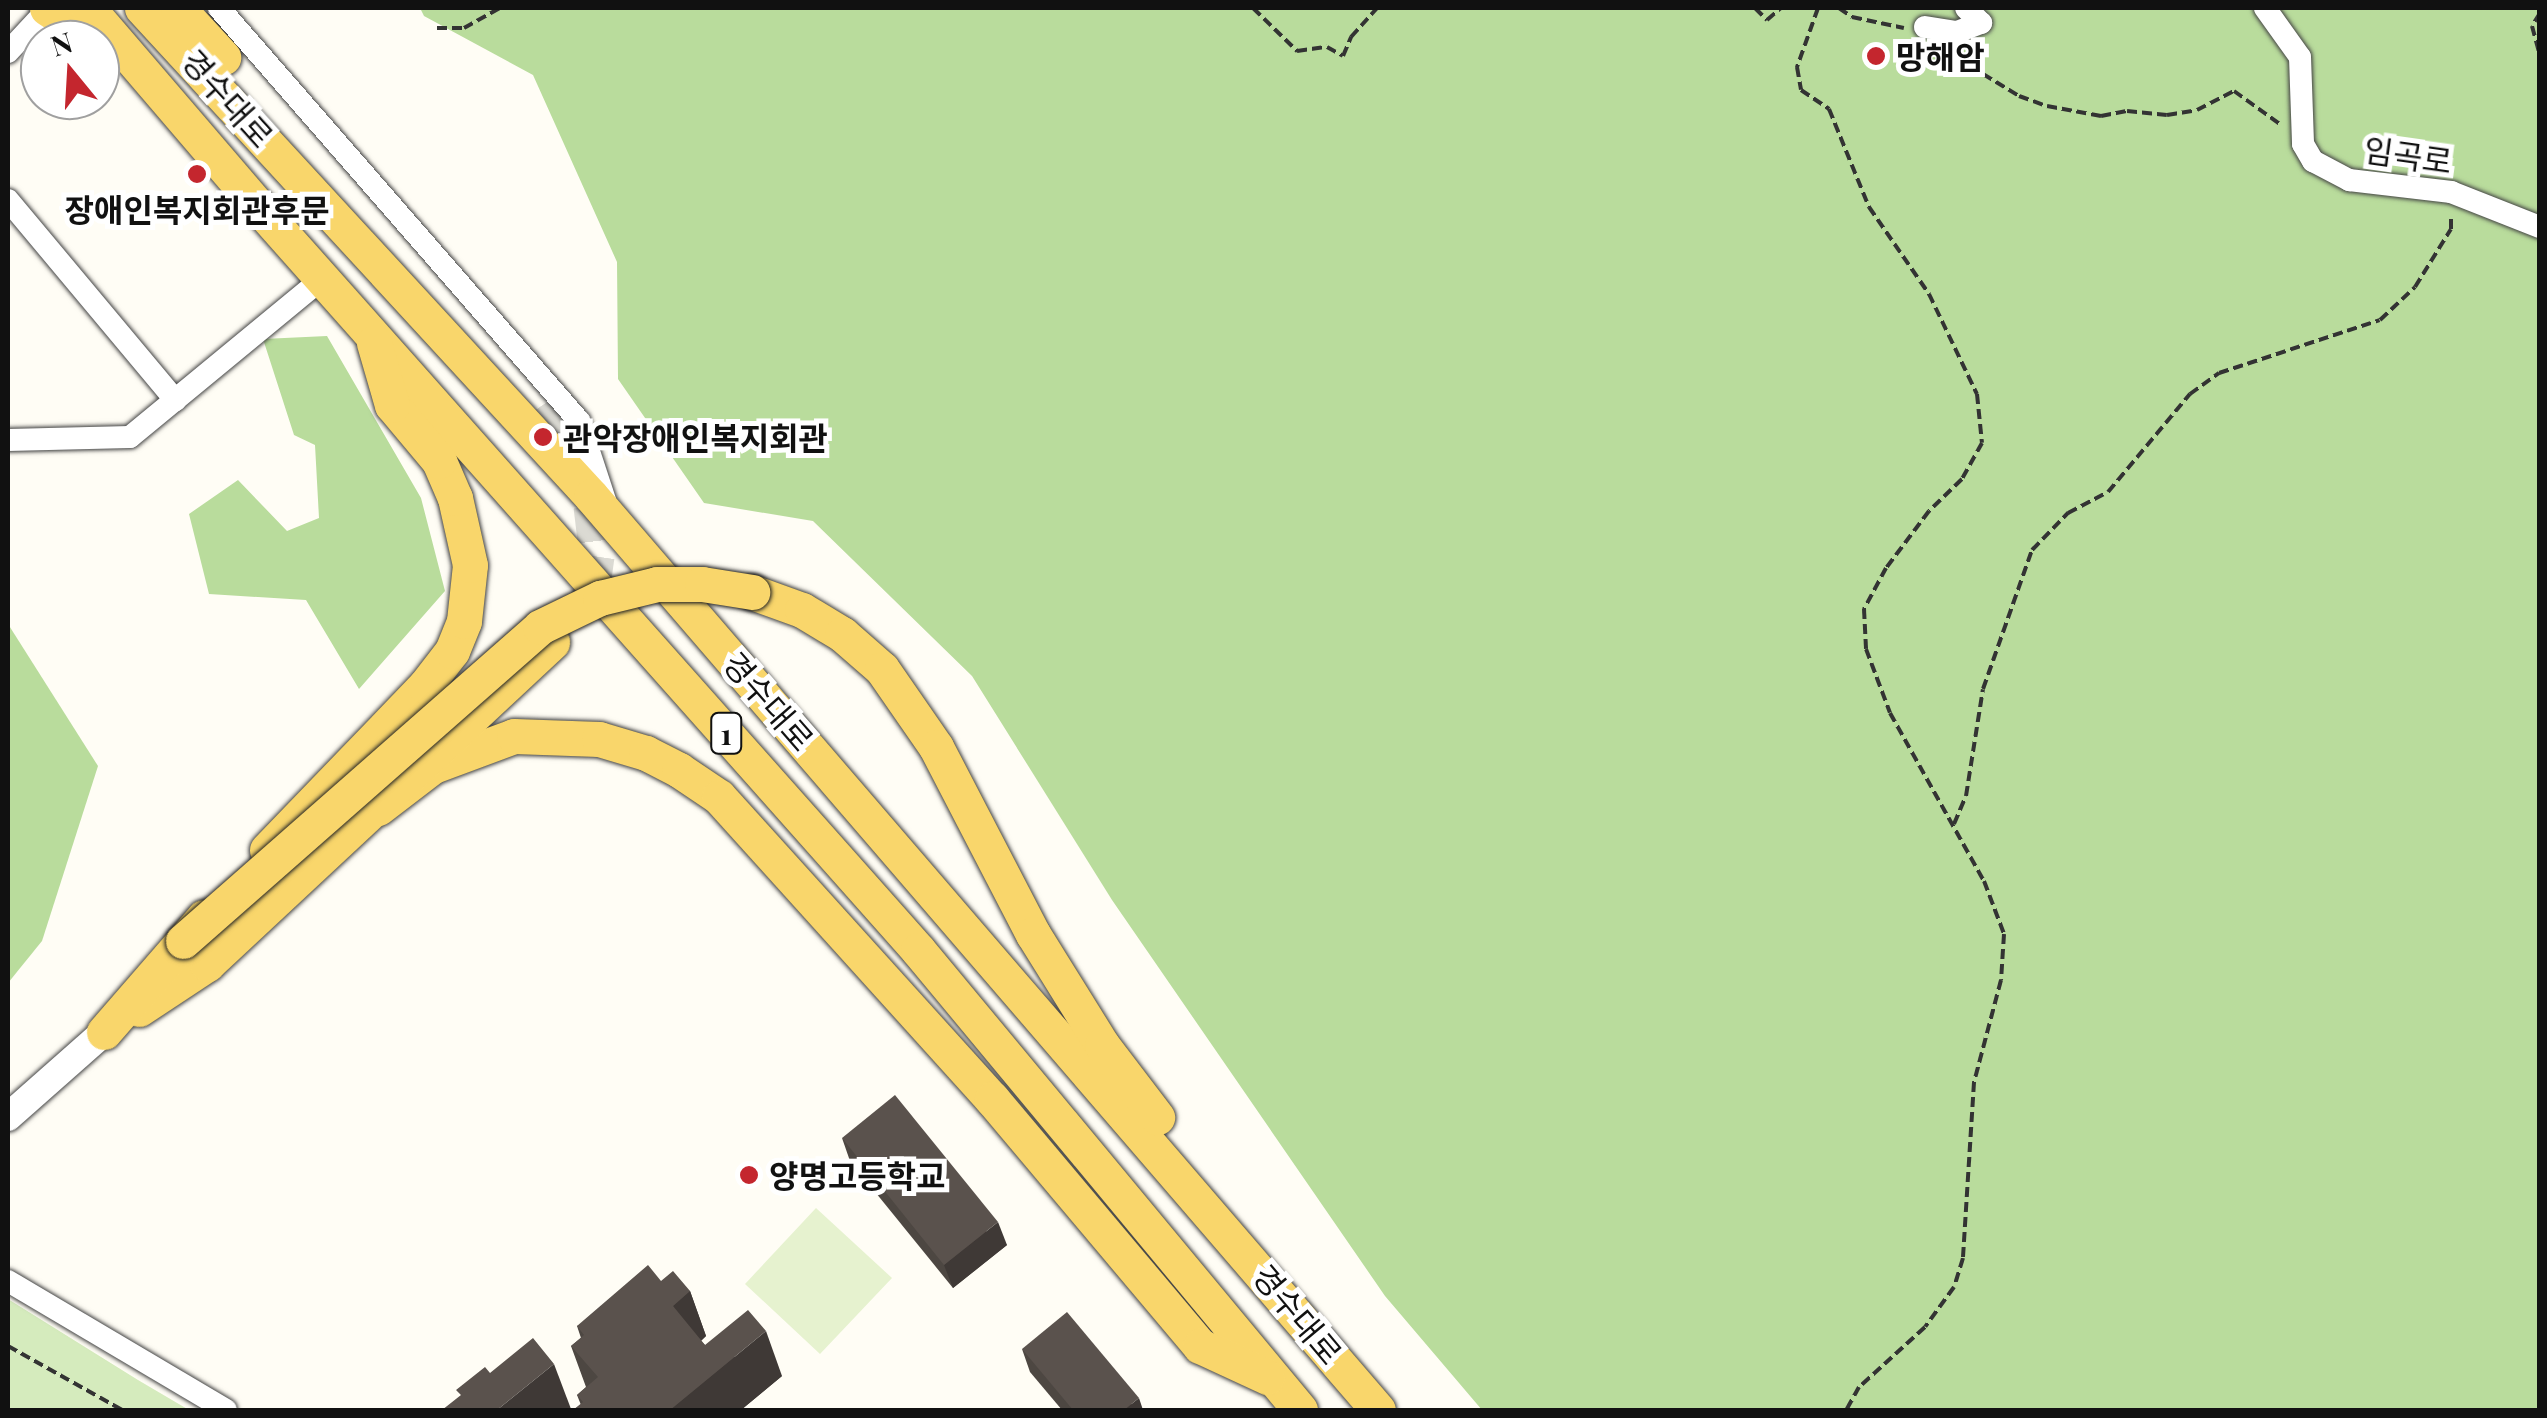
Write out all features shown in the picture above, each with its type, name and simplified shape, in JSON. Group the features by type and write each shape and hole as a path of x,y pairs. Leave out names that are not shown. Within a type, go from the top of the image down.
{"main road":[{"name":"경수대로","path":"88,8 370,333 918,950 1300,1410"},
{"name":"경수대로","path":"142,8 612,520 1378,1410"},
{"path":"164,8 178,43"},
{"path":"178,8 539,407"},
{"path":"120,55 139,68"},
{"path":"104,1032 182,940 425,686 452,652 470,590 469,544 439,461 392,404 370,333"},
{"path":"182,940 540,627 600,598 657,584 702,584 752,592 802,610 842,634 882,668 936,747 1033,934 1102,1046 1324,1343"},
{"path":"104,1032 208,964 552,642"},
{"path":"378,808 434,766 514,736 561,734 599,739 679,770 719,797 992,1099 1200,1346 1277,1381"}],"street":[{"path":"8,52 48,8"},
{"path":"219,8 579,420 612,520"},
{"path":"1920,27 1957,32 1980,23 1966,8"},
{"path":"2266,8 2300,57 2304,144"},
{"name":"임곡로","path":"2304,144 2313,161 2348,180 2451,192 2540,227"},
{"path":"8,200 175,400"},
{"path":"8,440 130,437 323,278"},
{"path":"8,1117 104,1032"},
{"path":"8,1281 226,1410"}],"path":[{"path":"438,28 464,28 500,8"},
{"path":"1253,8 1297,51 1327,47 1343,56 1351,37 1377,8"},
{"path":"1756,8 1767,20 1781,8"},
{"path":"1818,8 1797,67 1802,90 1829,109 1869,208 1929,294 1977,394 1982,443 1962,479 1929,511 1886,568 1864,609 1866,649 1890,713 1984,881 2004,934 2001,980 1974,1082 1962,1258 1954,1288 1925,1327 1859,1387 1846,1410"},
{"path":"1839,8 1852,18 1920,27"},
{"path":"2540,13 2532,26 2540,55"},
{"path":"1957,32 1983,74 2019,96 2047,106 2100,116 2127,111 2167,115 2196,110 2234,91 2304,144"},
{"path":"1954,824 1966,796 1982,689 2032,550 2068,513 2108,492 2190,394 2219,372 2380,320 2415,287 2451,229 2451,192"},
{"path":"8,1346 122,1410"}],"green space":[{"path":"420,8 2539,8 2539,1410 1482,1410 1385,1296 1112,900 972,676 813,521 704,503 618,379 617,262 533,75 424,16"},
{"path":"327,336 421,498 445,591 359,689 306,600 209,594 189,514 238,480 287,531 319,518 315,445 294,435 263,339"},
{"path":"8,624 98,766 42,941 8,983"},
{"path":"816,1208 892,1278 820,1354 745,1284"},
{"path":"8,1299 138,1380 189,1410 8,1410"}],"building":[{"path":"895,1095 998,1222 944,1265 842,1138"},
{"path":"648,1265 661,1281 673,1271 690,1291 673,1306 705,1345 748,1310 766,1331 670,1410 573,1410 583,1402 577,1395 598,1377 571,1346 584,1335 577,1326"},
{"path":"1067,1312 1139,1398 1124,1410 1073,1410 1022,1349"},
{"path":"533,1338 554,1364 497,1410 442,1410 461,1395 456,1390 485,1367 490,1373"}],"tunnel":[{"path":"539,407 574,459 591,506 597,556 592,593 585,603"}],"place":[{"name":"망해암","path":"1876,56"},
{"name":"장애인복지회관후문","path":"197,174"},
{"name":"관악장애인복지회관","path":"543,437"},
{"name":"양명고등학교","path":"749,1175"}]}
